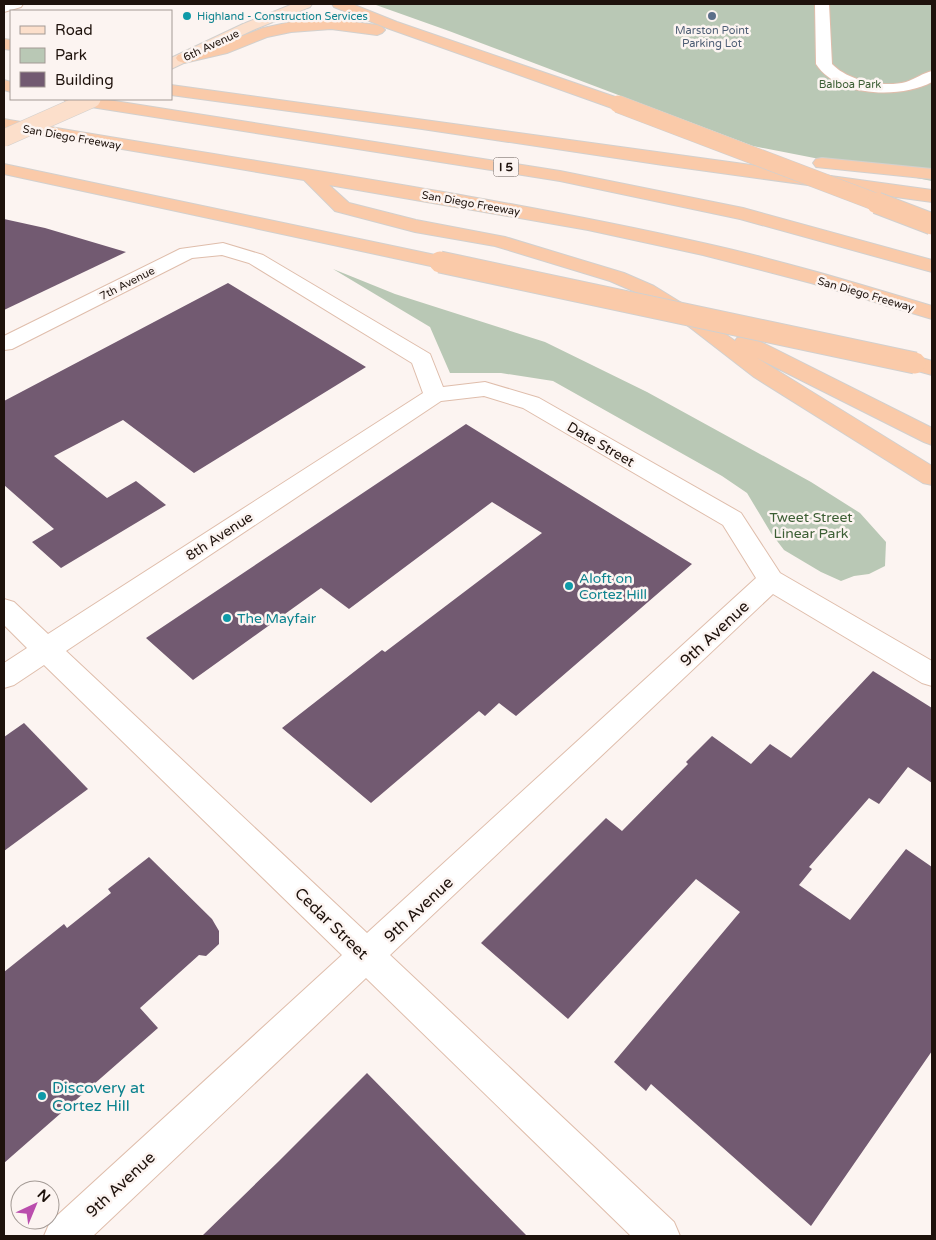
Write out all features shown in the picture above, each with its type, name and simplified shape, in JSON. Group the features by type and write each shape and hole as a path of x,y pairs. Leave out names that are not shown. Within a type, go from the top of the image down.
{"highway":[{"path":"339,4 440,42 618,104 932,224"},
{"path":"176,66 263,33 310,24 360,27 440,42"},
{"path":"201,78 458,120 637,144"},
{"path":"172,90 932,196"},
{"name":"I 5","path":"78,100 560,176 743,214 932,266"},
{"name":"San Diego Freeway","path":"4,124 97,142 574,222 702,249 805,276 932,314"},
{"path":"422,124 932,174"},
{"path":"4,169 924,366"},
{"path":"311,177 342,208 415,226 498,241 624,280 647,290 681,311 932,437"},
{"path":"681,311 762,372 932,477"}],"main road":[{"name":"6th Avenue","path":"176,66 248,27 306,4"},
{"path":"4,138 90,100"}],"street":[{"path":"4,8 16,4"},
{"path":"822,4 824,64 827,70 833,74 855,84 891,90 919,84 932,76"},
{"name":"7th Avenue","path":"4,344 187,253 223,249 256,259 422,360 435,395"},
{"name":"Date Street","path":"435,395 485,389 531,403 732,520 771,580 932,675"},
{"name":"8th Avenue","path":"4,676 435,395"},
{"name":"9th Avenue","path":"64,1236 771,580"},
{"name":"Cedar Street","path":"4,609 660,1236"}],"green space":[{"name":"Balboa Park","path":"932,4 932,181 753,146 376,5"},
{"name":"Tweet Street Linear Park","path":"333,269 395,294 545,342 647,392 811,482 860,513 886,542 885,566 869,574 854,576 841,581 821,572 784,550 771,533 747,493 722,476 553,381 501,373 450,373 430,327"}],"building":[{"path":"4,219 45,228 126,252 4,310"},
{"path":"228,283 366,367 194,473 123,420 54,456 107,498 136,481 166,505 61,568 32,542 54,529 4,485 4,401"},
{"name":"Aloft on Cortez Hill","path":"466,424 692,564 516,716 499,703 485,716 479,711 371,803 282,728 382,650 385,652 542,533 492,502 349,609 321,588 193,680 146,638"},
{"path":"873,671 932,708 932,783 908,767 879,804 869,798 809,867 812,869 799,885 850,920 906,849 932,867 932,1051 811,1226 651,1084 646,1091 614,1062 740,912 696,879 568,1019 481,943 606,818 622,831 688,764 686,762 712,736 751,764 770,744 791,758"},
{"path":"24,723 88,789 4,851 4,737"},
{"name":"Discovery at Cortez Hill","path":"149,857 212,919 219,931 219,944 206,956 199,955 140,1008 158,1028 4,1163 4,972 64,924 67,928 111,893 108,889"},
{"path":"367,1073 527,1236 202,1236 279,1161"}],"place":[{"name":"Highland - Construction Services","path":"187,16"},
{"name":"Marston Point Parking Lot","path":"712,16"},
{"name":"Aloft on Cortez Hill","path":"569,586"},
{"name":"The Mayfair","path":"227,618"},
{"name":"Discovery at Cortez Hill","path":"42,1096"}]}
